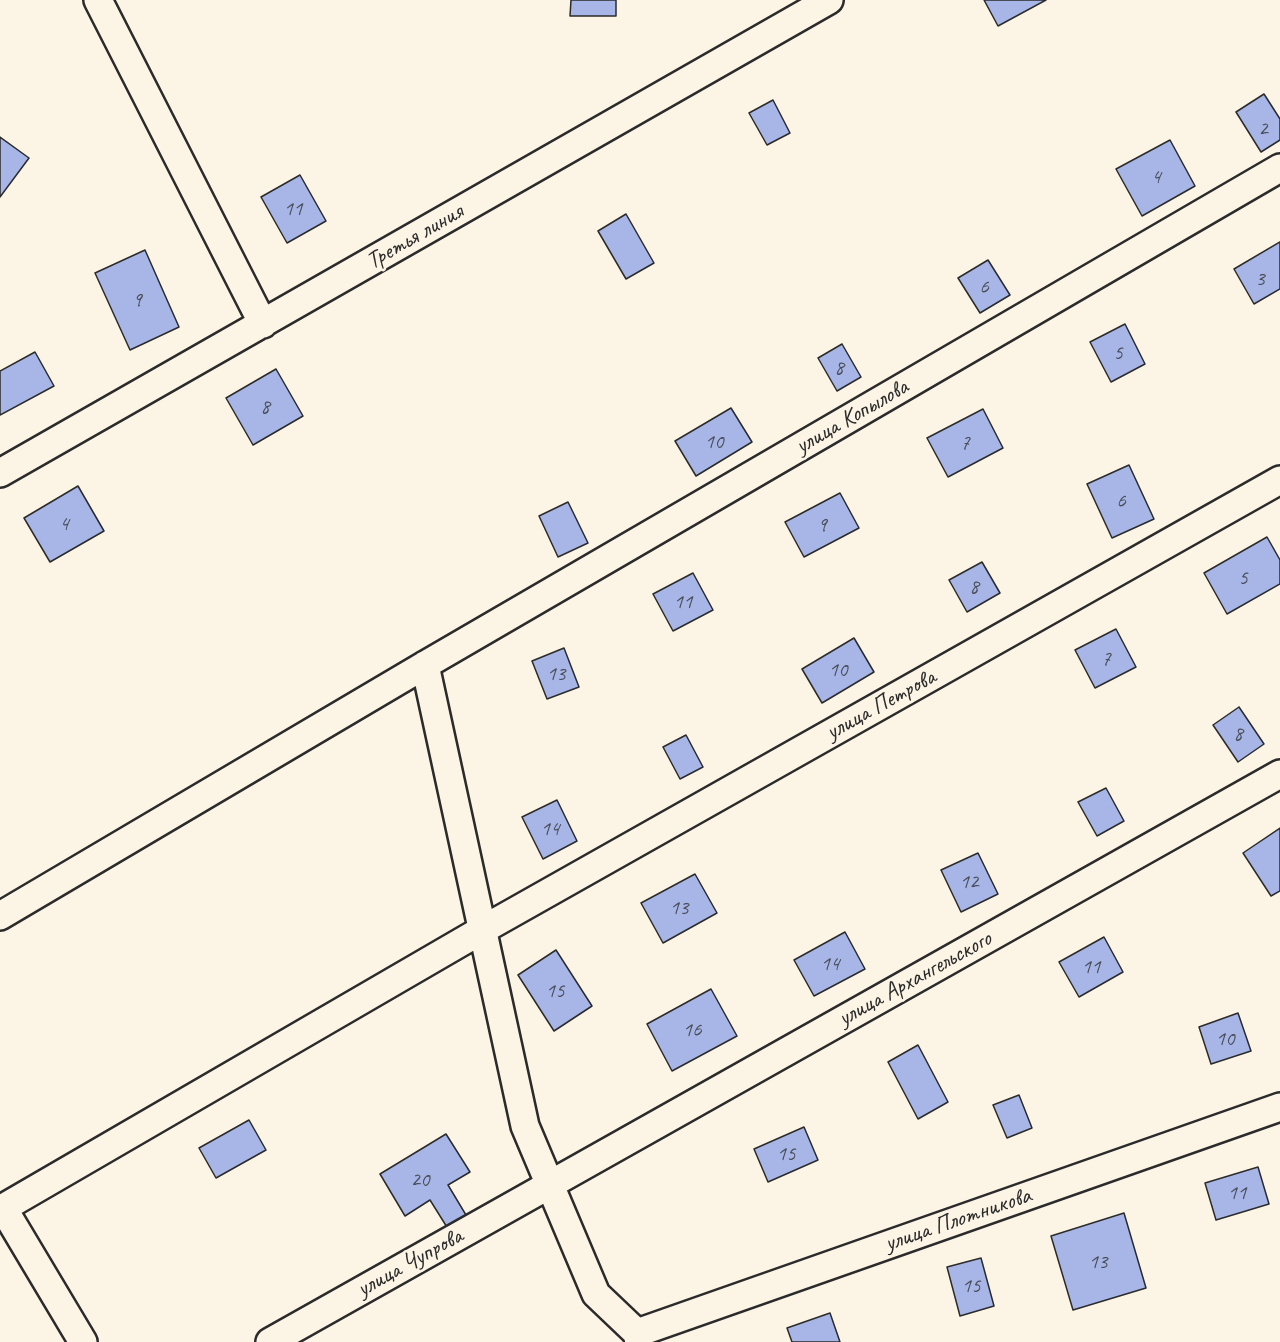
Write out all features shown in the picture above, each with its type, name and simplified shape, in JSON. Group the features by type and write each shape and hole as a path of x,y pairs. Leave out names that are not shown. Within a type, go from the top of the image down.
{"street":[{"path":"98,0 263,324"},
{"name":"Третья линия","path":"0,473 829,0"},
{"name":"улица Копылова","path":"0,916 425,665 1280,168"},
{"name":"улица Петрова","path":"2,1206 482,930 1280,480"},
{"path":"425,665 525,1126 596,1294 638,1337"},
{"name":"улица Архангельского","path":"549,1184 1280,774"},
{"name":"улица Плотникова","path":"638,1337 1280,1107"},
{"name":"улица Чупрова","path":"270,1342 549,1184"},
{"path":"2,1206 83,1342"}],"building":[{"path":"571,0 616,0 616,16 570,16"},
{"path":"984,0 1046,0 998,26"},
{"path":"1264,94 1280,119 1280,140 1261,152 1236,112"},
{"path":"773,100 790,133 767,145 749,113"},
{"path":"0,137 29,158 0,197"},
{"path":"1170,140 1195,186 1142,216 1116,169"},
{"path":"300,175 326,221 287,243 261,197"},
{"path":"626,214 654,263 626,279 598,231"},
{"path":"1280,242 1280,289 1254,304 1234,269"},
{"path":"145,250 179,327 130,350 95,273"},
{"path":"988,260 1010,295 980,313 958,278"},
{"path":"1125,324 1145,364 1111,382 1090,342"},
{"path":"842,344 861,377 837,391 818,358"},
{"path":"35,352 54,386 0,415 0,371"},
{"path":"276,369 303,416 253,445 226,398"},
{"path":"731,408 752,442 696,476 675,441"},
{"path":"983,409 1003,448 948,477 927,438"},
{"path":"1129,465 1154,519 1112,538 1087,484"},
{"path":"78,486 104,531 50,562 24,518"},
{"path":"840,493 859,528 804,557 785,522"},
{"path":"568,502 588,543 558,557 539,516"},
{"path":"1267,537 1280,560 1280,584 1227,614 1204,573"},
{"path":"982,562 1000,593 967,612 949,580"},
{"path":"693,573 713,610 673,631 653,594"},
{"path":"1116,629 1136,667 1095,688 1075,650"},
{"path":"854,638 874,672 822,703 802,669"},
{"path":"564,648 579,687 547,699 532,661"},
{"path":"1239,707 1264,744 1238,762 1213,725"},
{"path":"686,735 703,767 680,779 663,747"},
{"path":"1106,788 1124,821 1097,836 1078,802"},
{"path":"557,800 577,841 543,859 522,817"},
{"path":"1280,828 1280,891 1271,896 1243,853"},
{"path":"978,853 998,894 961,912 941,870"},
{"path":"695,874 717,913 663,943 641,903"},
{"path":"845,932 865,969 814,996 794,960"},
{"path":"1104,937 1123,972 1079,997 1059,962"},
{"path":"556,950 592,1006 554,1031 518,975"},
{"path":"711,989 737,1036 672,1071 647,1024"},
{"path":"1238,1013 1251,1051 1211,1064 1199,1027"},
{"path":"918,1045 948,1102 918,1119 888,1062"},
{"path":"1019,1095 1032,1128 1007,1138 993,1105"},
{"path":"249,1120 266,1150 216,1178 199,1148"},
{"path":"804,1127 818,1160 768,1182 754,1149"},
{"path":"446,1134 470,1172 448,1185 469,1220 450,1232 430,1200 405,1216 380,1174"},
{"path":"1258,1167 1269,1204 1216,1220 1205,1183"},
{"path":"1124,1213 1146,1288 1073,1310 1051,1236"},
{"path":"981,1258 994,1306 960,1316 947,1267"},
{"path":"830,1313 840,1342 792,1342 787,1328"}]}
